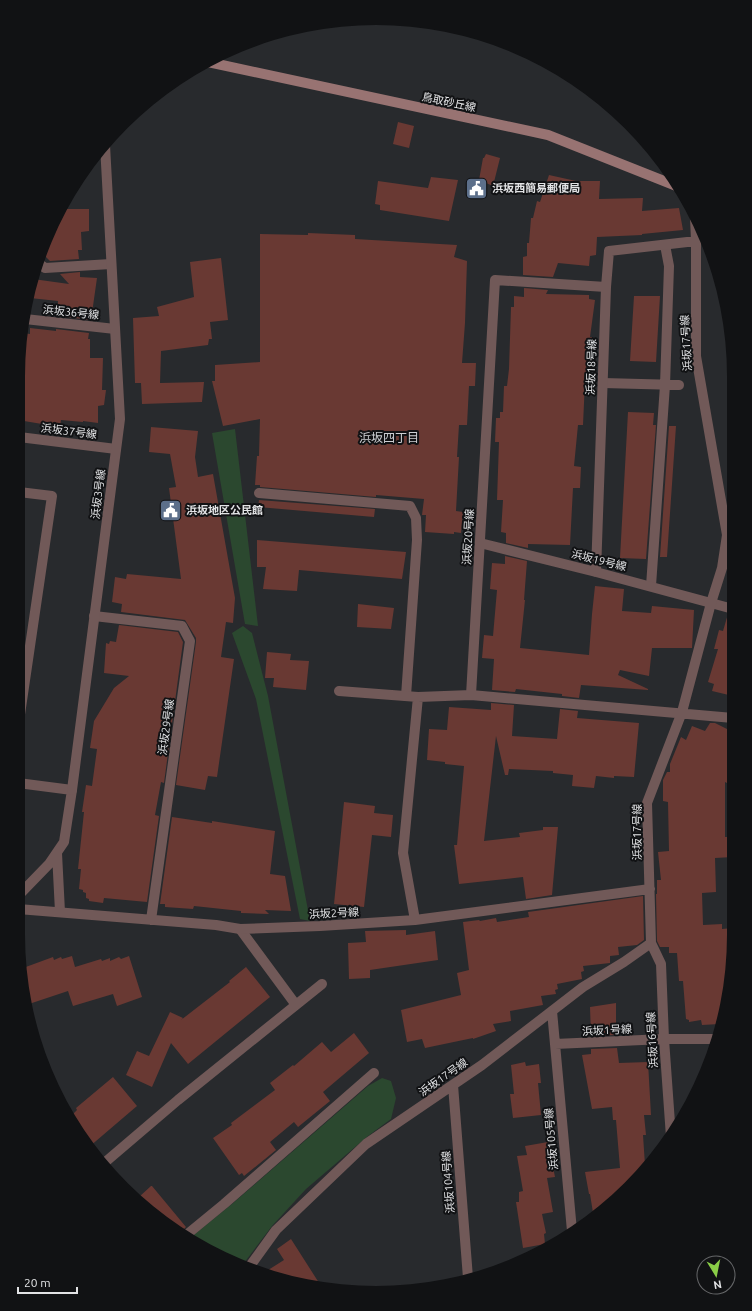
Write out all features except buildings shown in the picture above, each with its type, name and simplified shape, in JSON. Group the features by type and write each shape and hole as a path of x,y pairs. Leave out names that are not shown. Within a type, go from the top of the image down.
{"main road":[{"name":"鳥取砂丘線","path":"216,64 548,135 670,184"}],"street":[{"name":"浜坂3号線","path":"57,853 64,842 72,790 120,419 105,153"},
{"name":"浜坂17号線","path":"696,232 696,356 727,518"},
{"name":"浜坂18号線","path":"596,572 606,287 609,251 696,241"},
{"path":"651,586 665,385 669,266 665,245"},
{"path":"43,266 45,268 111,264"},
{"name":"浜坂20号線","path":"471,695 495,280 606,287"},
{"name":"浜坂36号線","path":"30,320 115,329"},
{"path":"603,383 679,385"},
{"name":"浜坂37号線","path":"25,438 116,449"},
{"path":"25,493 52,496 25,680"},
{"path":"259,493 410,506 416,518 417,540 406,696"},
{"name":"浜坂19号線","path":"480,543 651,586 727,607"},
{"name":"浜坂17号線","path":"252,1263 276,1230 366,1144 482,1065 583,987 624,962 651,943 647,803 682,712 727,547"},
{"name":"浜坂29号線","path":"94,616 182,626 190,641 151,920"},
{"path":"339,691 418,697 471,695 682,712 727,717"},
{"path":"415,920 403,853 418,697"},
{"path":"25,784 72,790"},
{"path":"25,889 49,864 57,853"},
{"path":"57,853 60,912"},
{"name":"浜坂2号線","path":"25,910 240,928 320,926 415,920 650,889"},
{"path":"240,928 296,1005"},
{"name":"浜坂16号線","path":"651,943 661,964 664,1039 670,1126"},
{"path":"108,1161 178,1100 322,984"},
{"path":"552,1011 555,1044"},
{"name":"浜坂1号線","path":"555,1044 664,1039 711,1039"},
{"name":"浜坂105号線","path":"555,1044 572,1227"},
{"path":"189,1232 374,1073"},
{"name":"浜坂104号線","path":"453,1084 468,1274"}],"green space":[{"path":"235,429 258,626 245,624 212,433"},
{"path":"243,626 252,633 268,696 310,921 300,919 256,699 232,633"},
{"path":"382,1078 391,1081 396,1098 391,1119 368,1136 306,1189 272,1226 246,1260 221,1250 194,1235 232,1204 368,1086"}],"place":[{"name":"浜坂西簡易郵便局","path":"477,188"},
{"name":"浜坂地区公民館","path":"171,510"}],"district":[{"name":"浜坂四丁目","path":"389,438"}]}
